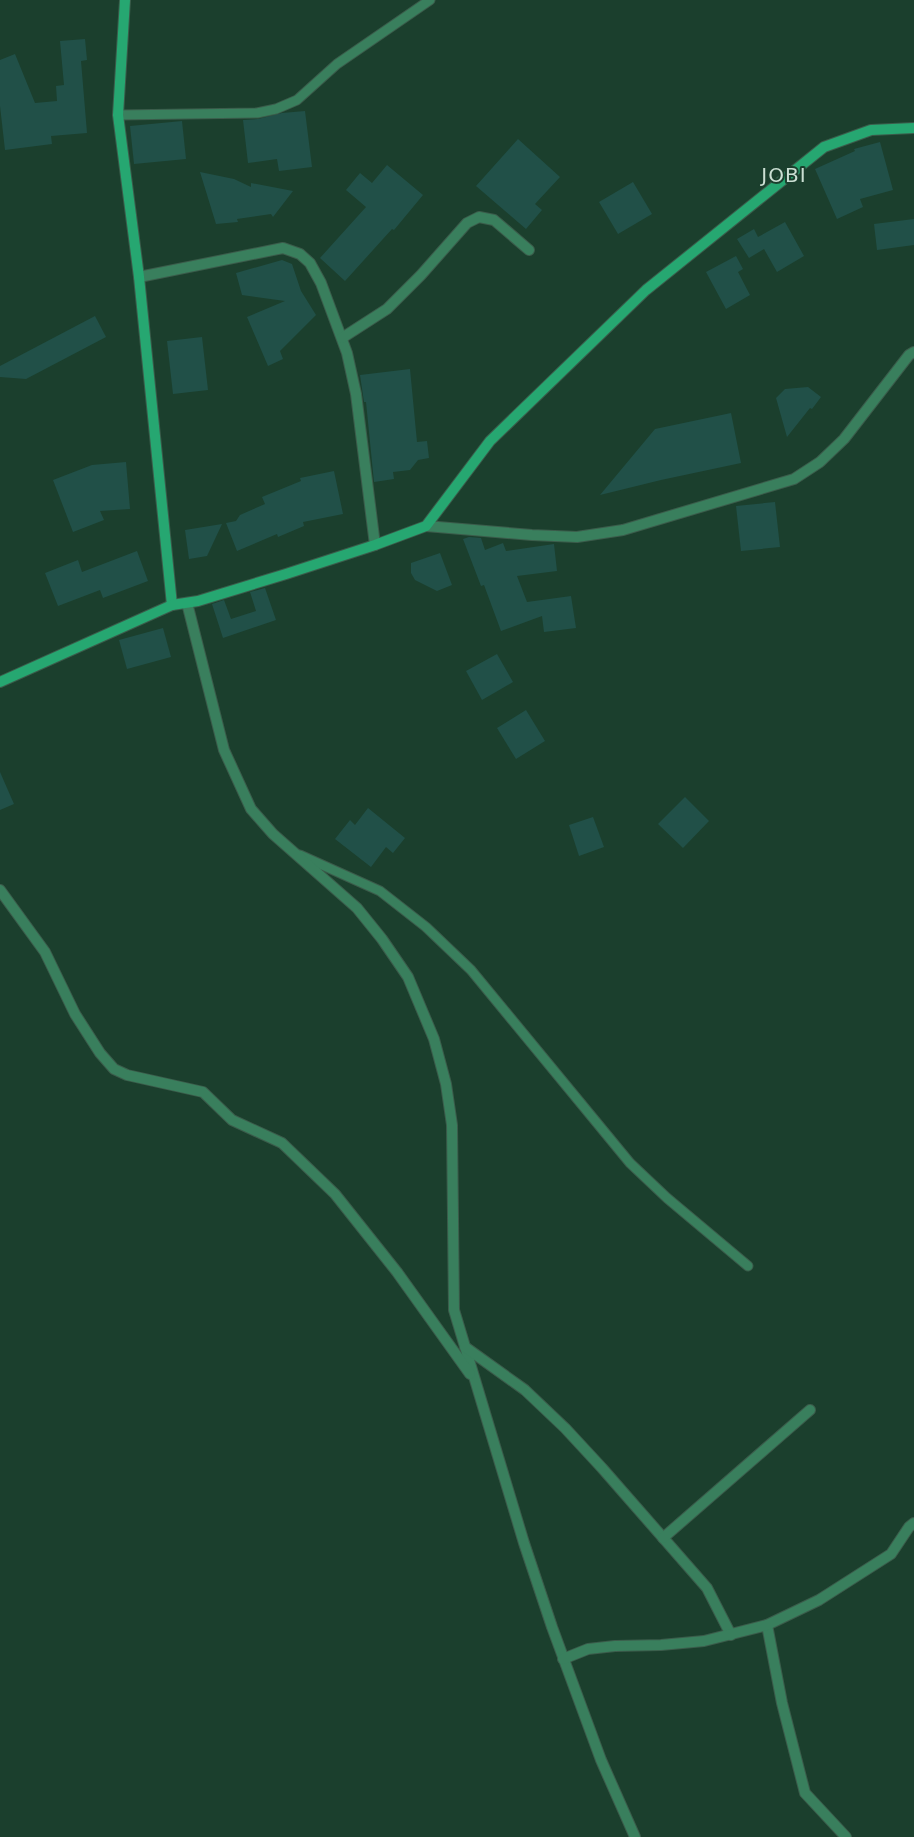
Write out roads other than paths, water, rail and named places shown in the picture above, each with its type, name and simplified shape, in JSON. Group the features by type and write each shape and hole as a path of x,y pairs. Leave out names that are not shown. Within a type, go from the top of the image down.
{"street":[{"path":"125,0 118,115 139,277 172,605"},
{"path":"426,526 490,441 646,290 824,147 871,130 914,128"},
{"path":"342,338 387,308 421,275 467,223 480,217 494,220 529,250"},
{"path":"139,277 283,248 300,254 310,263 322,284 347,353 356,394 375,545"},
{"path":"0,682 172,605 206,598 375,545 426,526 532,536 577,536 622,530 794,479 820,462 844,439 909,355 914,352"},
{"path":"187,603 224,750 252,809 273,834 291,851 357,908 382,939 408,977 434,1039 446,1084 452,1125 454,1310 524,1543 563,1659 601,1760 635,1837"},
{"path":"0,890 45,952 75,1014 100,1053 114,1069 127,1075 203,1092 232,1120 282,1143 335,1194 397,1272 476,1382"},
{"path":"465,1347 524,1390 565,1428 602,1468 707,1588 731,1635"},
{"path":"663,1538 810,1410"},
{"path":"563,1659 588,1649 696,1642 767,1625 819,1600 892,1554 909,1527 914,1523"},
{"path":"767,1625 782,1703 805,1792 846,1837"}],"lane":[{"path":"118,115 257,113 276,109 297,100 337,64 430,0"},
{"path":"291,851 380,892 426,927 471,970 630,1162 667,1198 748,1266"}],"district":[{"name":"JOBI","path":"784,175"}]}
